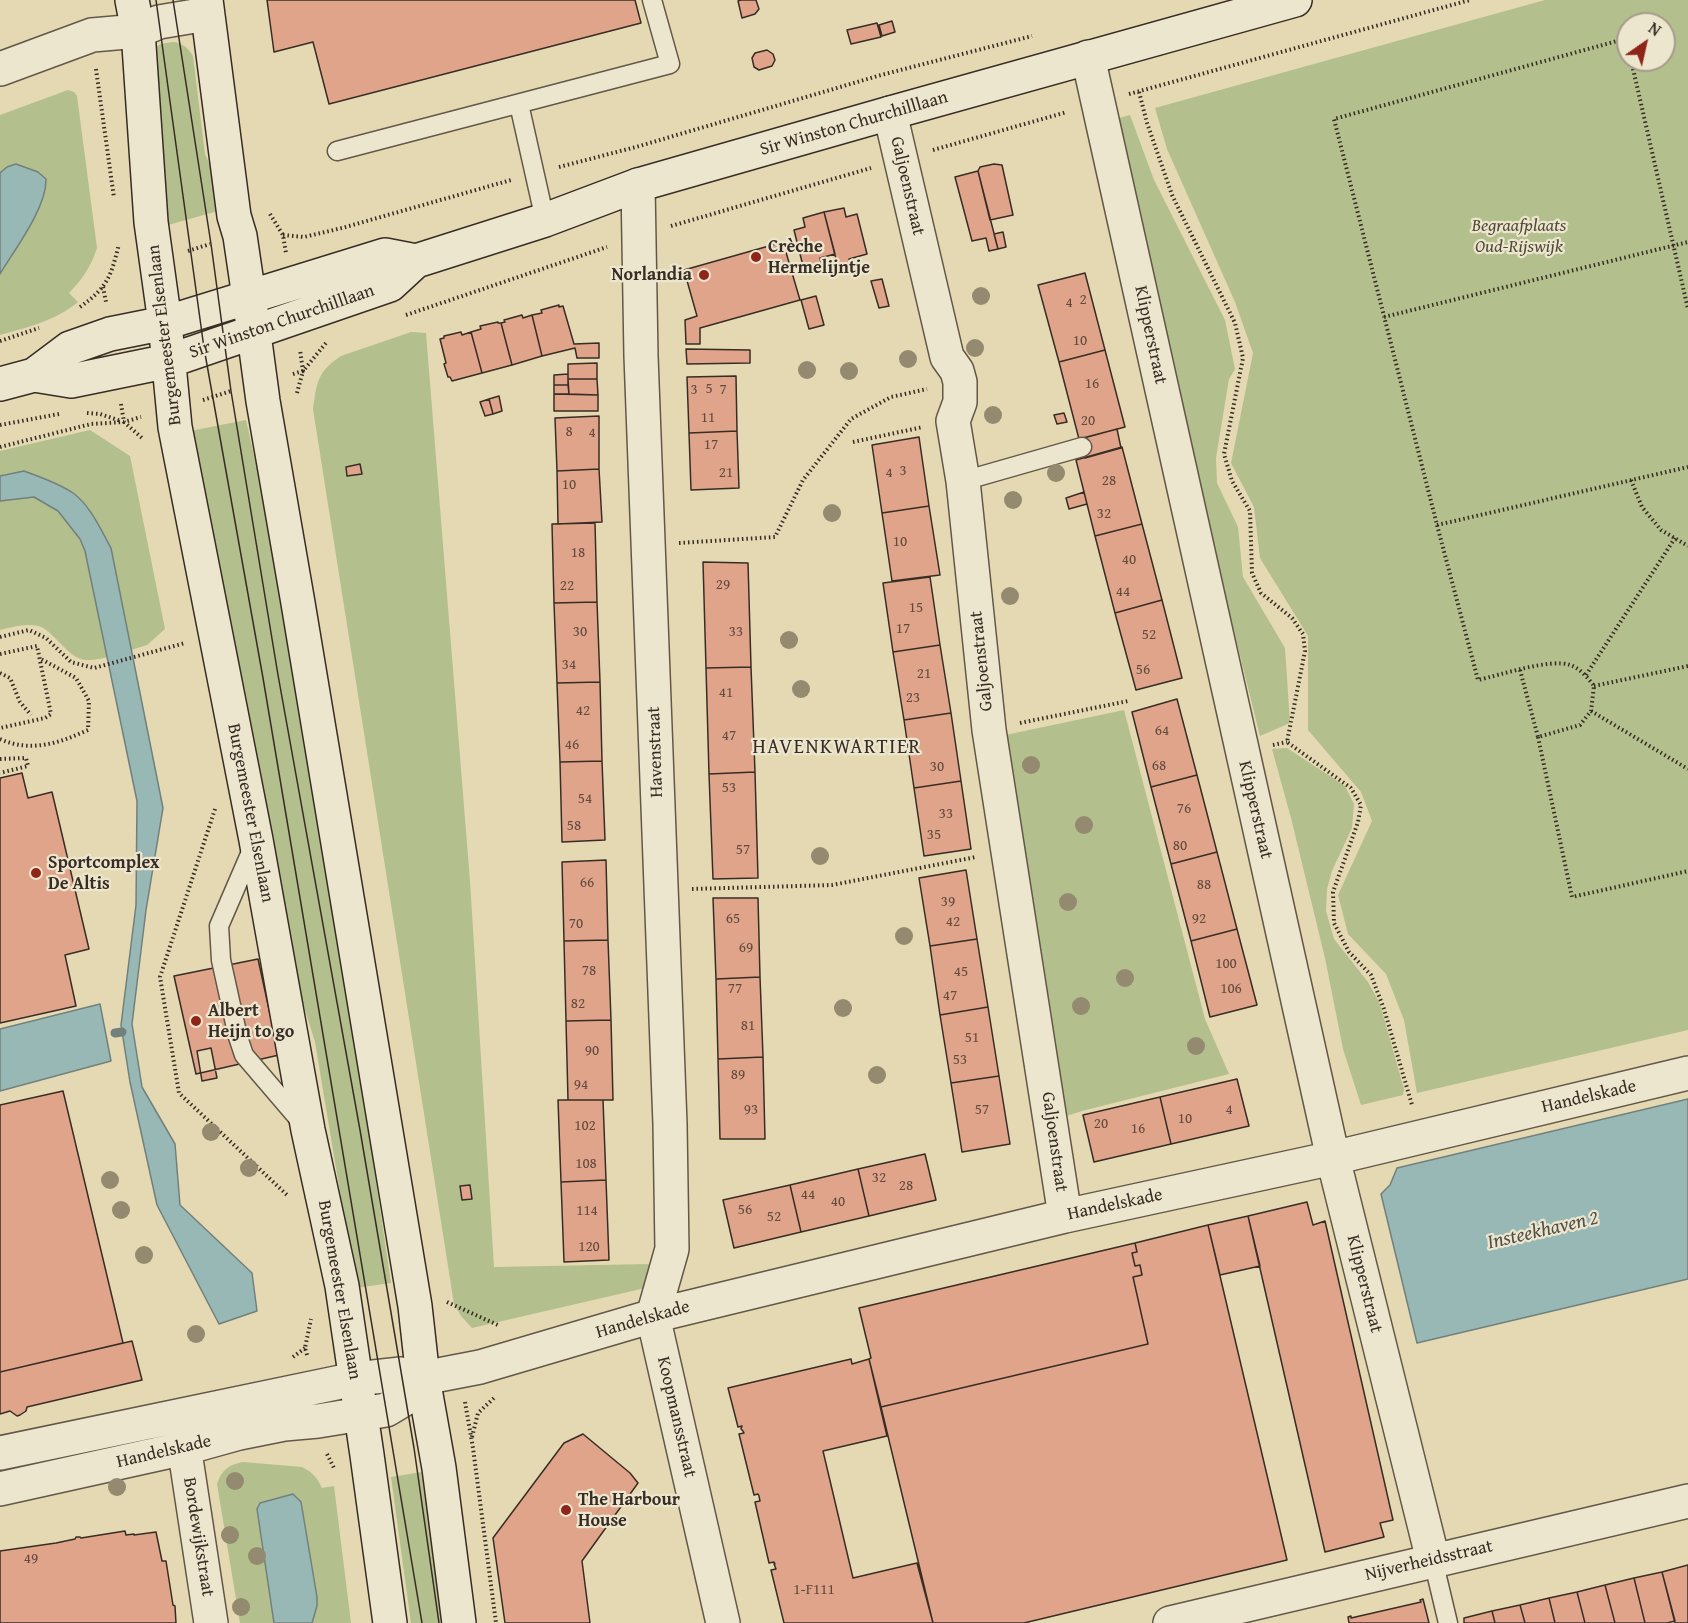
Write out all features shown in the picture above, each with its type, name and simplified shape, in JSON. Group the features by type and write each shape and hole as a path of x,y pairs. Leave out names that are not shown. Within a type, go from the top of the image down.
{"street":[{"name":"Sir Winston Churchilllaan","path":"34,375 71,381 169,361 390,285 416,261 545,220 638,185 1295,0"},
{"path":"0,69 92,35 135,15 159,22 206,7 234,216 240,236 260,383 414,1300 423,1378 439,1468 459,1623"},
{"name":"Burgemeester Elsenlaan","path":"135,15 152,222 165,323 172,409 256,840 308,1130 342,1287 390,1623"},
{"name":"Klipperstraat","path":"1088,57 1333,1158 1433,1560"},
{"name":"Galjoenstraat","path":"890,113 947,357 957,371 960,382 960,402 953,421 963,481 989,730 1065,1216"},
{"name":"Havenstraat","path":"638,185 641,356 670,1114 672,1249 653,1316"},
{"name":"Sir Winston Churchilllaan","path":"0,384 34,375 70,348 110,334 165,323 385,255 416,261"},
{"name":"Handelskade","path":"0,1453 356,1379 401,1374 423,1378 480,1367 653,1316 1065,1216 1333,1158 1688,1073"},
{"name":"Koopmansstraat","path":"653,1316 723,1623"},
{"name":"Handelskade","path":"0,1489 185,1448 239,1433 284,1424 386,1410 406,1398 423,1378"},
{"name":"Bordewijkstraat","path":"179,1416 211,1623"},
{"name":"Nijverheidsstraat","path":"1170,1623 1688,1500"}],"lane":[{"path":"337,151 670,64 652,0"},
{"path":"519,104 545,220"},
{"path":"963,481 1082,447"},
{"path":"256,840 219,926 221,960 244,1055 308,1130"},
{"path":"1433,1560 1448,1623"}],"path":[{"path":"92,35 115,208"},
{"path":"283,235 304,237 342,228 534,173 636,147 881,75 1036,35"},
{"path":"1538,737 1580,725 1591,711 1594,686 1586,675 1573,665 1558,662 1478,680 1334,119 1616,41"},
{"path":"1634,72 1688,309"},
{"path":"1139,92 1147,123 1172,195 1235,323 1243,358 1224,454 1232,481 1250,511 1252,573 1261,593 1292,618 1303,634 1305,651 1287,742 1351,788 1361,805 1358,822 1333,892 1334,923 1349,952 1371,975 1384,1009 1422,1137"},
{"path":"157,259 277,226"},
{"path":"1384,317 1688,242"},
{"name":"Burgemeester Elsenlaan","path":"104,287 113,272 120,243"},
{"path":"0,447 90,424 124,422 303,371"},
{"path":"648,544 775,537 803,480 850,419 891,397 960,382"},
{"path":"0,424 67,412"},
{"path":"78,413 100,414 124,422"},
{"path":"853,442 953,421"},
{"name":"Burgemeester Elsenlaan","path":"124,422 144,439 149,448"},
{"path":"1437,525 1688,467"},
{"path":"1631,480 1642,507 1661,530 1688,546"},
{"path":"1586,675 1675,538"},
{"path":"0,637 29,630 46,638 71,662 94,668 185,643 188,654"},
{"path":"0,654 37,646 51,714 45,718 0,728"},
{"path":"0,739 29,746 60,742 88,730 89,700 76,678 39,658"},
{"path":"1594,686 1688,666"},
{"path":"1520,670 1538,737 1572,897 1688,871"},
{"path":"0,673 10,678 20,702 31,715"},
{"path":"989,730 1128,701"},
{"path":"1591,711 1688,769"},
{"path":"0,759 26,758 28,766 0,773"},
{"name":"Burgemeester Elsenlaan","path":"217,804 160,977 179,1093 286,1193 290,1201"},
{"path":"661,890 832,885 1009,851"},
{"path":"440,1299 545,1348"},
{"name":"Burgemeester Elsenlaan","path":"311,1315 312,1324 305,1348 311,1388"},
{"path":"318,1421 328,1456 338,1476"}],"green space":[{"name":"Begraafplaats Oud-Rijswijk","path":"1545,0 1688,0 1688,1030 1417,1093 1404,1020 1386,974 1348,934 1338,895 1372,821 1361,792 1308,730 1308,636 1260,558 1254,507 1231,463 1253,353 1235,302 1167,149 1155,108"},
{"path":"174,42 185,47 193,56 205,154 222,193 225,209 168,225 147,62 157,46"},
{"path":"68,90 77,96 97,248 86,272 69,293 78,302 51,319 0,335 0,274 37,213 46,179 23,166 12,166 0,173 0,115"},
{"path":"1130,115 1154,180 1225,320 1235,369 1229,379 1216,458 1217,483 1238,527 1243,577 1285,648 1290,723 1260,736 1192,462 1116,119"},
{"path":"411,332 426,333 470,881 494,1267 651,1264 654,1286 472,1328 454,1304 313,409 319,378 333,362 341,356"},
{"path":"246,420 283,583 391,1283 356,1288 315,1042 280,930 185,432"},
{"path":"90,430 130,456 165,629 147,645 131,650 111,548 24,471 0,476 0,451"},
{"path":"34,497 58,511 80,539 85,551 108,657 90,660 77,658 47,630 38,626 23,625 0,630 0,501"},
{"path":"1124,710 1205,1019 1229,1074 1057,1119 996,737"},
{"path":"1287,748 1345,786 1354,804 1352,828 1332,871 1327,889 1326,911 1334,939 1368,982 1380,1004 1404,1089 1403,1095 1361,1105 1343,1049 1325,958 1272,749"},
{"path":"243,1462 302,1467 314,1475 322,1488 334,1486 351,1623 312,1623 317,1597 301,1502 293,1494 260,1503 257,1509 274,1623 240,1623 217,1484 226,1469"},
{"path":"422,1472 447,1623 411,1623 391,1477"}],"water":[{"path":"16,164 38,172 46,179 45,190 36,215 0,274 0,173"},
{"path":"24,471 49,480 79,498 95,518 111,548 163,808 146,910 132,1024 142,1087 175,1144 180,1205 252,1273 257,1311 219,1324 157,1205 130,1082 121,1025 136,905 137,801 85,551 80,539 58,511 34,497 0,501 0,476"},
{"path":"100,1004 111,1061 0,1091 0,1029"},
{"name":"Insteekhaven 2","path":"1688,1099 1688,1279 1417,1343 1381,1194 1390,1185 1397,1168"},
{"path":"293,1494 301,1502 317,1606 312,1623 274,1623 257,1509 260,1503"}],"building":[{"path":"267,0 635,0 641,23 329,104 313,42 274,52"},
{"path":"756,0 759,9 755,14 742,18 738,1"},
{"path":"892,21 895,32 882,36 879,25"},
{"path":"877,23 881,37 851,44 847,30"},
{"path":"767,50 773,54 775,60 772,66 759,70 754,67 752,58 755,53"},
{"path":"1002,165 1013,215 990,220 978,171 980,167"},
{"path":"978,171 998,249 989,251 986,238 972,241 955,177"},
{"path":"844,208 846,217 857,214 867,254 849,259 851,263 838,267 824,212"},
{"path":"824,212 835,254 820,258 823,270 805,274 794,230 805,227 803,218"},
{"path":"1003,232 1006,247 998,249 994,234"},
{"path":"783,242 800,300 700,328 700,344 686,344 685,320 697,316 684,270"},
{"path":"1085,273 1105,350 1059,362 1038,285"},
{"path":"882,279 889,306 879,308 871,281"},
{"path":"816,296 824,325 809,329 801,300"},
{"path":"559,305 559,307 563,306 574,344 599,343 599,358 577,358 575,348 542,356 532,315"},
{"path":"522,315 523,318 532,315 542,356 512,365 501,323"},
{"path":"501,323 512,365 482,373 471,332 481,329 480,326"},
{"path":"461,332 462,335 471,332 482,373 452,381 448,377 444,364 446,363 440,339"},
{"path":"686,349 750,350 750,363 687,364"},
{"path":"1105,350 1125,427 1079,439 1059,362"},
{"path":"597,363 597,379 568,379 568,364"},
{"path":"568,374 568,385 554,385 554,375"},
{"path":"736,376 737,431 689,433 687,377"},
{"path":"568,379 597,379 598,395 569,394"},
{"path":"554,385 568,385 569,394 554,394"},
{"path":"554,394 598,395 598,411 554,411"},
{"path":"499,396 502,411 493,414 489,399"},
{"path":"489,399 493,414 485,416 480,402"},
{"path":"1064,413 1067,422 1057,424 1054,415"},
{"path":"599,416 599,469 557,471 555,418"},
{"path":"1117,429 1121,448 1085,458 1080,439"},
{"path":"737,431 739,488 691,490 689,433"},
{"path":"919,437 929,506 882,513 872,445"},
{"path":"1122,447 1142,524 1095,536 1076,460"},
{"path":"360,464 362,474 347,476 346,467"},
{"path":"599,469 602,522 558,524 557,471"},
{"path":"1084,492 1087,504 1069,509 1066,498"},
{"path":"929,506 940,575 892,581 882,513"},
{"path":"595,523 597,602 554,603 552,524"},
{"path":"1142,524 1162,600 1115,613 1095,536"},
{"path":"703,562 748,563 751,667 706,668"},
{"path":"930,577 940,645 893,652 883,583"},
{"path":"1162,600 1182,678 1136,690 1115,613"},
{"path":"597,602 600,682 557,683 554,603"},
{"path":"940,645 951,713 904,720 893,652"},
{"path":"751,667 755,772 709,774 706,668"},
{"path":"600,682 602,761 560,762 557,683"},
{"path":"1177,699 1197,775 1151,787 1132,712"},
{"path":"951,713 961,781 914,788 904,720"},
{"path":"602,761 605,840 562,842 560,762"},
{"path":"755,772 758,878 713,879 709,774"},
{"name":"Sportcomplex De Altis","path":"22,773 28,798 52,792 89,949 65,955 76,1006 0,1023 0,778"},
{"path":"1197,775 1217,852 1171,864 1151,787"},
{"path":"961,781 971,849 924,856 914,788"},
{"path":"1217,852 1237,929 1191,941 1171,864"},
{"path":"606,860 608,940 564,941 562,862"},
{"path":"966,870 977,939 930,946 919,878"},
{"path":"713,898 758,898 760,977 716,979"},
{"path":"1237,929 1257,1005 1210,1017 1191,941"},
{"path":"977,939 988,1007 940,1015 930,946"},
{"path":"608,940 611,1020 566,1021 564,941"},
{"path":"258,959 279,1055 196,1074 174,976"},
{"path":"760,977 763,1057 718,1059 716,979"},
{"path":"988,1007 999,1076 951,1083 940,1015"},
{"path":"611,1020 613,1100 568,1100 566,1021"},
{"path":"211,1048 217,1078 202,1081 197,1051"},
{"path":"763,1057 765,1139 720,1139 718,1059"},
{"path":"999,1076 1010,1144 962,1152 951,1083"},
{"path":"1237,1079 1249,1126 1171,1144 1160,1097"},
{"path":"63,1091 123,1343 0,1372 0,1105"},
{"path":"1160,1097 1171,1144 1094,1162 1083,1115"},
{"path":"558,1100 603,1100 606,1180 561,1182"},
{"path":"925,1154 936,1200 869,1216 858,1169"},
{"path":"858,1169 869,1216 801,1232 790,1185"},
{"path":"606,1180 609,1260 564,1262 561,1182"},
{"path":"470,1185 472,1199 462,1200 460,1186"},
{"path":"790,1185 801,1232 734,1248 723,1200"},
{"path":"1307,1202 1313,1225 1325,1221 1393,1520 1380,1523 1384,1537 1325,1552 1248,1216"},
{"path":"1248,1216 1260,1266 1220,1275 1208,1225"},
{"path":"1208,1225 1287,1560 1024,1623 933,1623 881,1407 1148,1344 1133,1277 1142,1275 1140,1265 1135,1266 1132,1253 1137,1252 1135,1243"},
{"path":"1135,1243 1137,1252 1132,1253 1135,1266 1140,1265 1142,1275 1133,1277 1148,1344 881,1407 859,1308"},
{"path":"132,1341 142,1380 27,1407 26,1411 17,1416 10,1411 0,1414 0,1372"},
{"path":"851,1359 852,1364 869,1359 887,1436 823,1451 853,1578 917,1563 933,1623 784,1623 771,1570 776,1569 775,1564 774,1562 769,1563 755,1502 760,1501 759,1496 754,1495 739,1434 744,1433 742,1426 738,1427 728,1388"},
{"name":"The Harbour House","path":"583,1434 630,1473 638,1483 582,1561 590,1623 505,1623 493,1538 564,1443"},
{"path":"125,1531 126,1535 156,1532 162,1561 166,1561 176,1623 0,1623 0,1551 56,1543 76,1537"},
{"path":"1688,1565 1688,1623 1675,1623 1662,1572"},
{"path":"1662,1572 1675,1621 1645,1623 1634,1578"},
{"path":"1634,1578 1645,1623 1615,1623 1605,1585"},
{"path":"1605,1585 1615,1623 1585,1623 1577,1592"},
{"path":"1577,1592 1585,1623 1555,1623 1549,1598"},
{"path":"1549,1598 1555,1623 1525,1623 1520,1605"},
{"path":"1423,1599 1429,1623 1349,1623 1348,1617 1351,1616 1351,1618 1421,1602 1420,1600"},
{"path":"1520,1605 1525,1623 1495,1623 1492,1611"},
{"path":"1492,1611 1495,1623 1464,1623 1464,1618"}],"waterway":[{"path":"115,1033 122,1032"}],"tram line":[{"path":"156,0 204,348 263,678 422,1623"},
{"path":"173,0 231,391 278,675 360,1130 414,1448 439,1623"}],"place":[{"name":"Crèche Hermelijntje","path":"756,257"},
{"name":"Norlandia","path":"704,275"},
{"name":"Sportcomplex De Altis","path":"36,873"},
{"name":"Albert Heijn to go","path":"196,1021"},
{"name":"The Harbour House","path":"566,1510"}],"district":[{"name":"HAVENKWARTIER","path":"837,748"}]}
